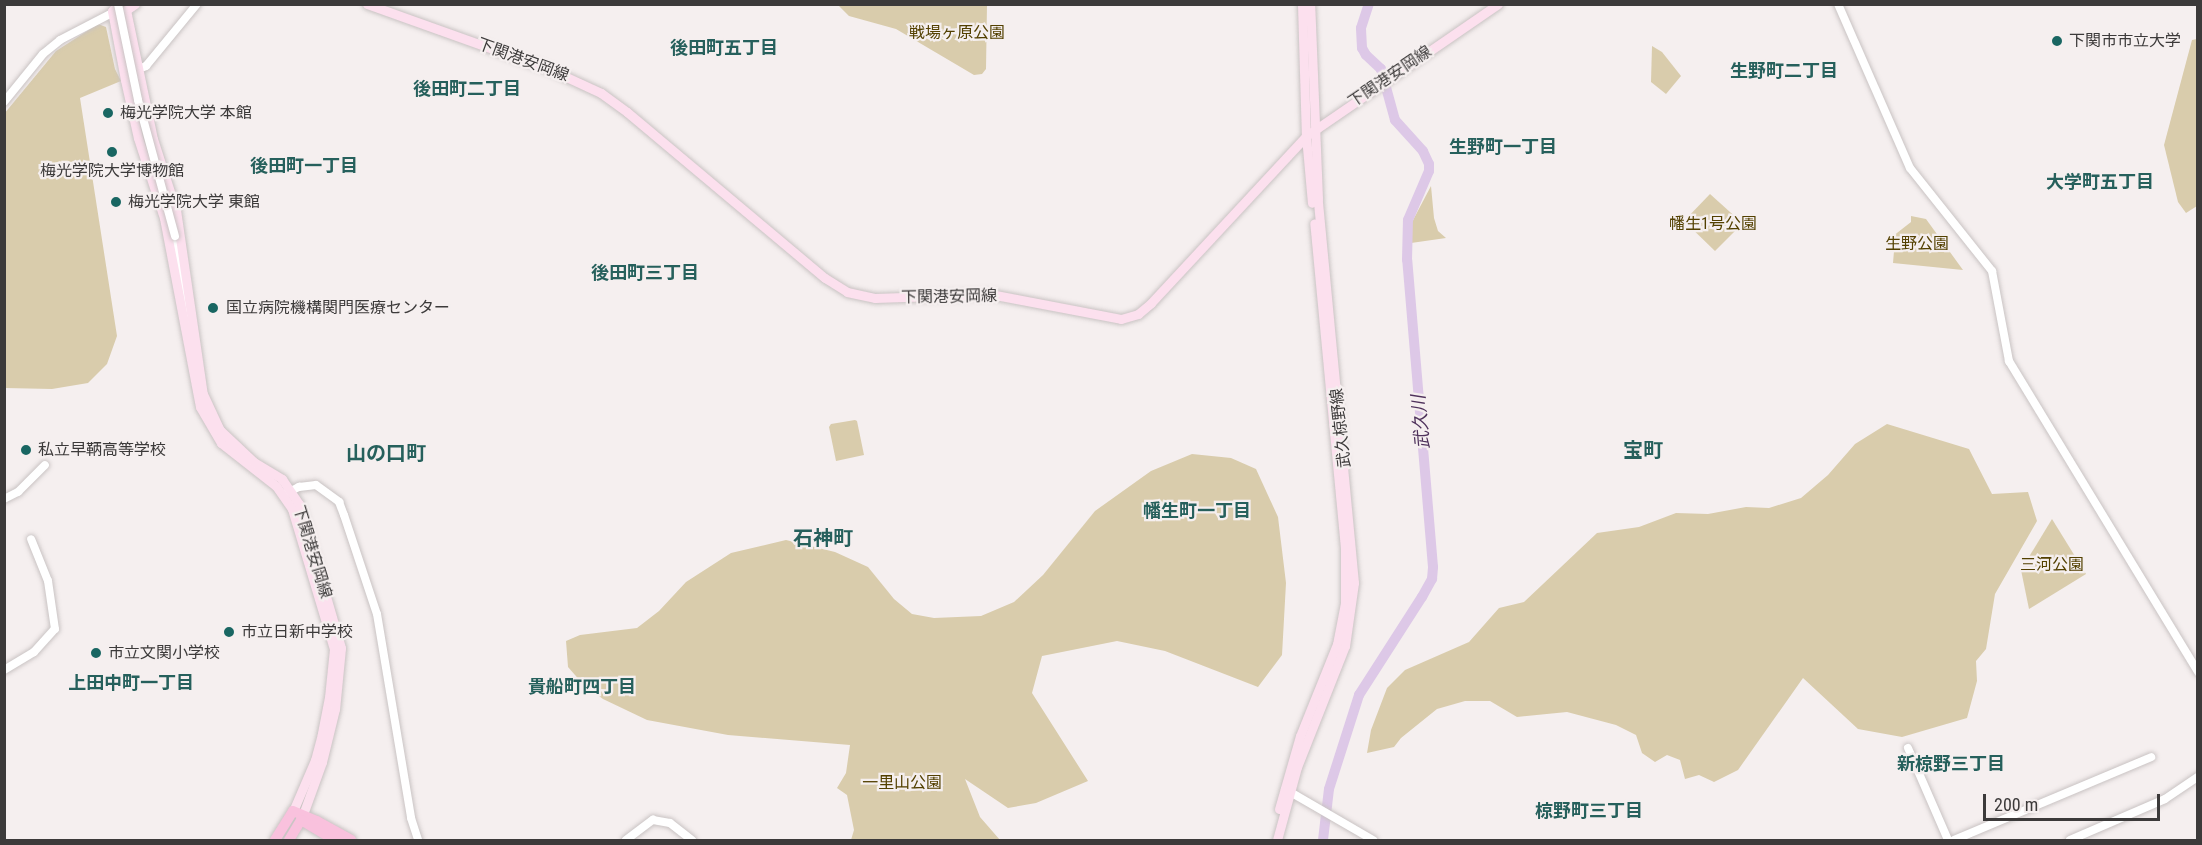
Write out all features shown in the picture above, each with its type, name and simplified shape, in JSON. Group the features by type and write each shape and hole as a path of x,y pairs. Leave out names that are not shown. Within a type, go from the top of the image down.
{"main road":[{"name":"下関港安岡線","path":"367,4 549,69 601,93 627,112 825,278 847,292 875,298 990,294 1113,319 1127,318 1151,303 1314,129 1498,4"},
{"name":"武久椋野線","path":"1273,840 1300,736 1337,644 1342,625 1346,583 1345,548 1323,343 1306,136 1302,4"},
{"name":"武久椋野線","path":"1277,840 1287,790 1345,646 1354,583 1318,199 1310,4"},
{"name":"下関港安岡線","path":"123,7 153,139 176,210 195,367"},
{"name":"下関港安岡線","path":"123,7 138,138 164,218 195,367 203,394 220,430 254,462 282,479 297,520 334,660 322,734 299,815"},
{"path":"275,840 299,815"},
{"path":"289,840 299,815"},
{"path":"299,815 334,840"},
{"path":"299,815 351,840"}],"street":[{"path":"137,70 146,66 197,4"},
{"path":"1838,4 1910,168 1992,271 2009,361 2198,672"},
{"path":"4,102 44,54 60,40 123,7 138,100 175,236 195,367"},
{"path":"4,499 18,492 45,465"},
{"path":"287,493 316,485 339,502 344,515 377,614 411,818 418,840"},
{"path":"4,670 34,652 55,629 48,581 31,539"},
{"path":"1908,748 1948,840"},
{"path":"1954,840 2151,757"},
{"path":"2070,840 2157,802 2198,777"},
{"path":"1287,790 1373,840"},
{"path":"626,840 653,820 670,823 692,840"}],"green space":[{"name":"戦場ヶ原公園","path":"838,5 987,5 986,69 982,74 974,75 896,29 849,16"},
{"path":"98,24 106,27 115,69 121,81 80,98 117,336 107,364 88,383 52,389 5,388 4,114 56,51"},
{"path":"2197,39 2197,206 2186,213 2178,202 2164,145 2192,40"},
{"path":"1652,46 1662,52 1681,76 1666,94 1651,82"},
{"path":"1431,186 1434,218 1438,231 1446,238 1411,243 1412,222"},
{"name":"幡生1号公園","path":"1710,194 1740,221 1741,225 1715,251 1684,221"},
{"name":"生野公園","path":"1911,216 1926,219 1963,270 1893,263 1894,251 1888,240 1911,222"},
{"path":"855,420 864,455 836,461 829,427 831,424"},
{"path":"1887,424 1969,449 1992,494 2028,492 2037,521 1995,594 1986,649 1976,661 1977,681 1967,718 1902,737 1858,729 1803,678 1738,770 1714,782 1699,775 1685,779 1680,760 1667,755 1655,762 1642,753 1636,735 1616,725 1567,712 1517,717 1490,701 1465,701 1437,709 1401,738 1394,747 1367,753 1371,730 1387,688 1405,670 1469,642 1499,608 1524,602 1597,533 1639,527 1676,513 1708,514 1746,507 1769,508 1801,498 1828,475 1855,444"},
{"name":"一里山公園","path":"1192,454 1231,458 1256,469 1278,517 1286,583 1282,655 1258,687 1165,651 1117,641 1042,656 1032,693 1088,781 1036,803 1008,808 965,779 980,817 1000,840 851,840 854,830 847,795 837,788 846,773 850,745 728,735 647,720 603,699 582,683 568,667 566,641 580,635 637,628 659,611 686,582 731,553 786,540 835,552 868,567 894,599 912,614 934,618 981,616 1014,602 1043,575 1095,511 1151,471"},
{"name":"三河公園","path":"2052,519 2086,574 2029,609 2021,570"}],"waterway":[{"name":"武久川","path":"1323,840 1329,789 1359,695 1422,597 1432,579 1433,567 1407,260 1408,220 1429,171 1429,164 1423,151 1395,120 1381,69 1362,48 1361,28 1369,4"}],"place":[{"name":"下関市市立大学","path":"2057,41"},
{"name":"梅光学院大学 本館","path":"108,113"},
{"name":"梅光学院大学博物館","path":"112,152"},
{"name":"梅光学院大学 東館","path":"116,202"},
{"name":"国立病院機構関門医療センター","path":"213,308"},
{"name":"私立早鞆高等学校","path":"26,450"},
{"name":"市立日新中学校","path":"229,632"},
{"name":"市立文関小学校","path":"96,653"}],"district":[{"name":"後田町五丁目","path":"724,48"},
{"name":"生野町二丁目","path":"1784,71"},
{"name":"後田町二丁目","path":"467,89"},
{"name":"生野町一丁目","path":"1503,147"},
{"name":"後田町一丁目","path":"304,166"},
{"name":"大学町五丁目","path":"2100,182"},
{"name":"後田町三丁目","path":"645,273"},
{"name":"宝町","path":"1643,450"},
{"name":"山の口町","path":"386,453"},
{"name":"幡生町一丁目","path":"1197,511"},
{"name":"石神町","path":"823,538"},
{"name":"上田中町一丁目","path":"131,683"},
{"name":"貴船町四丁目","path":"582,687"},
{"name":"新椋野三丁目","path":"1951,764"},
{"name":"椋野町三丁目","path":"1589,811"}]}
